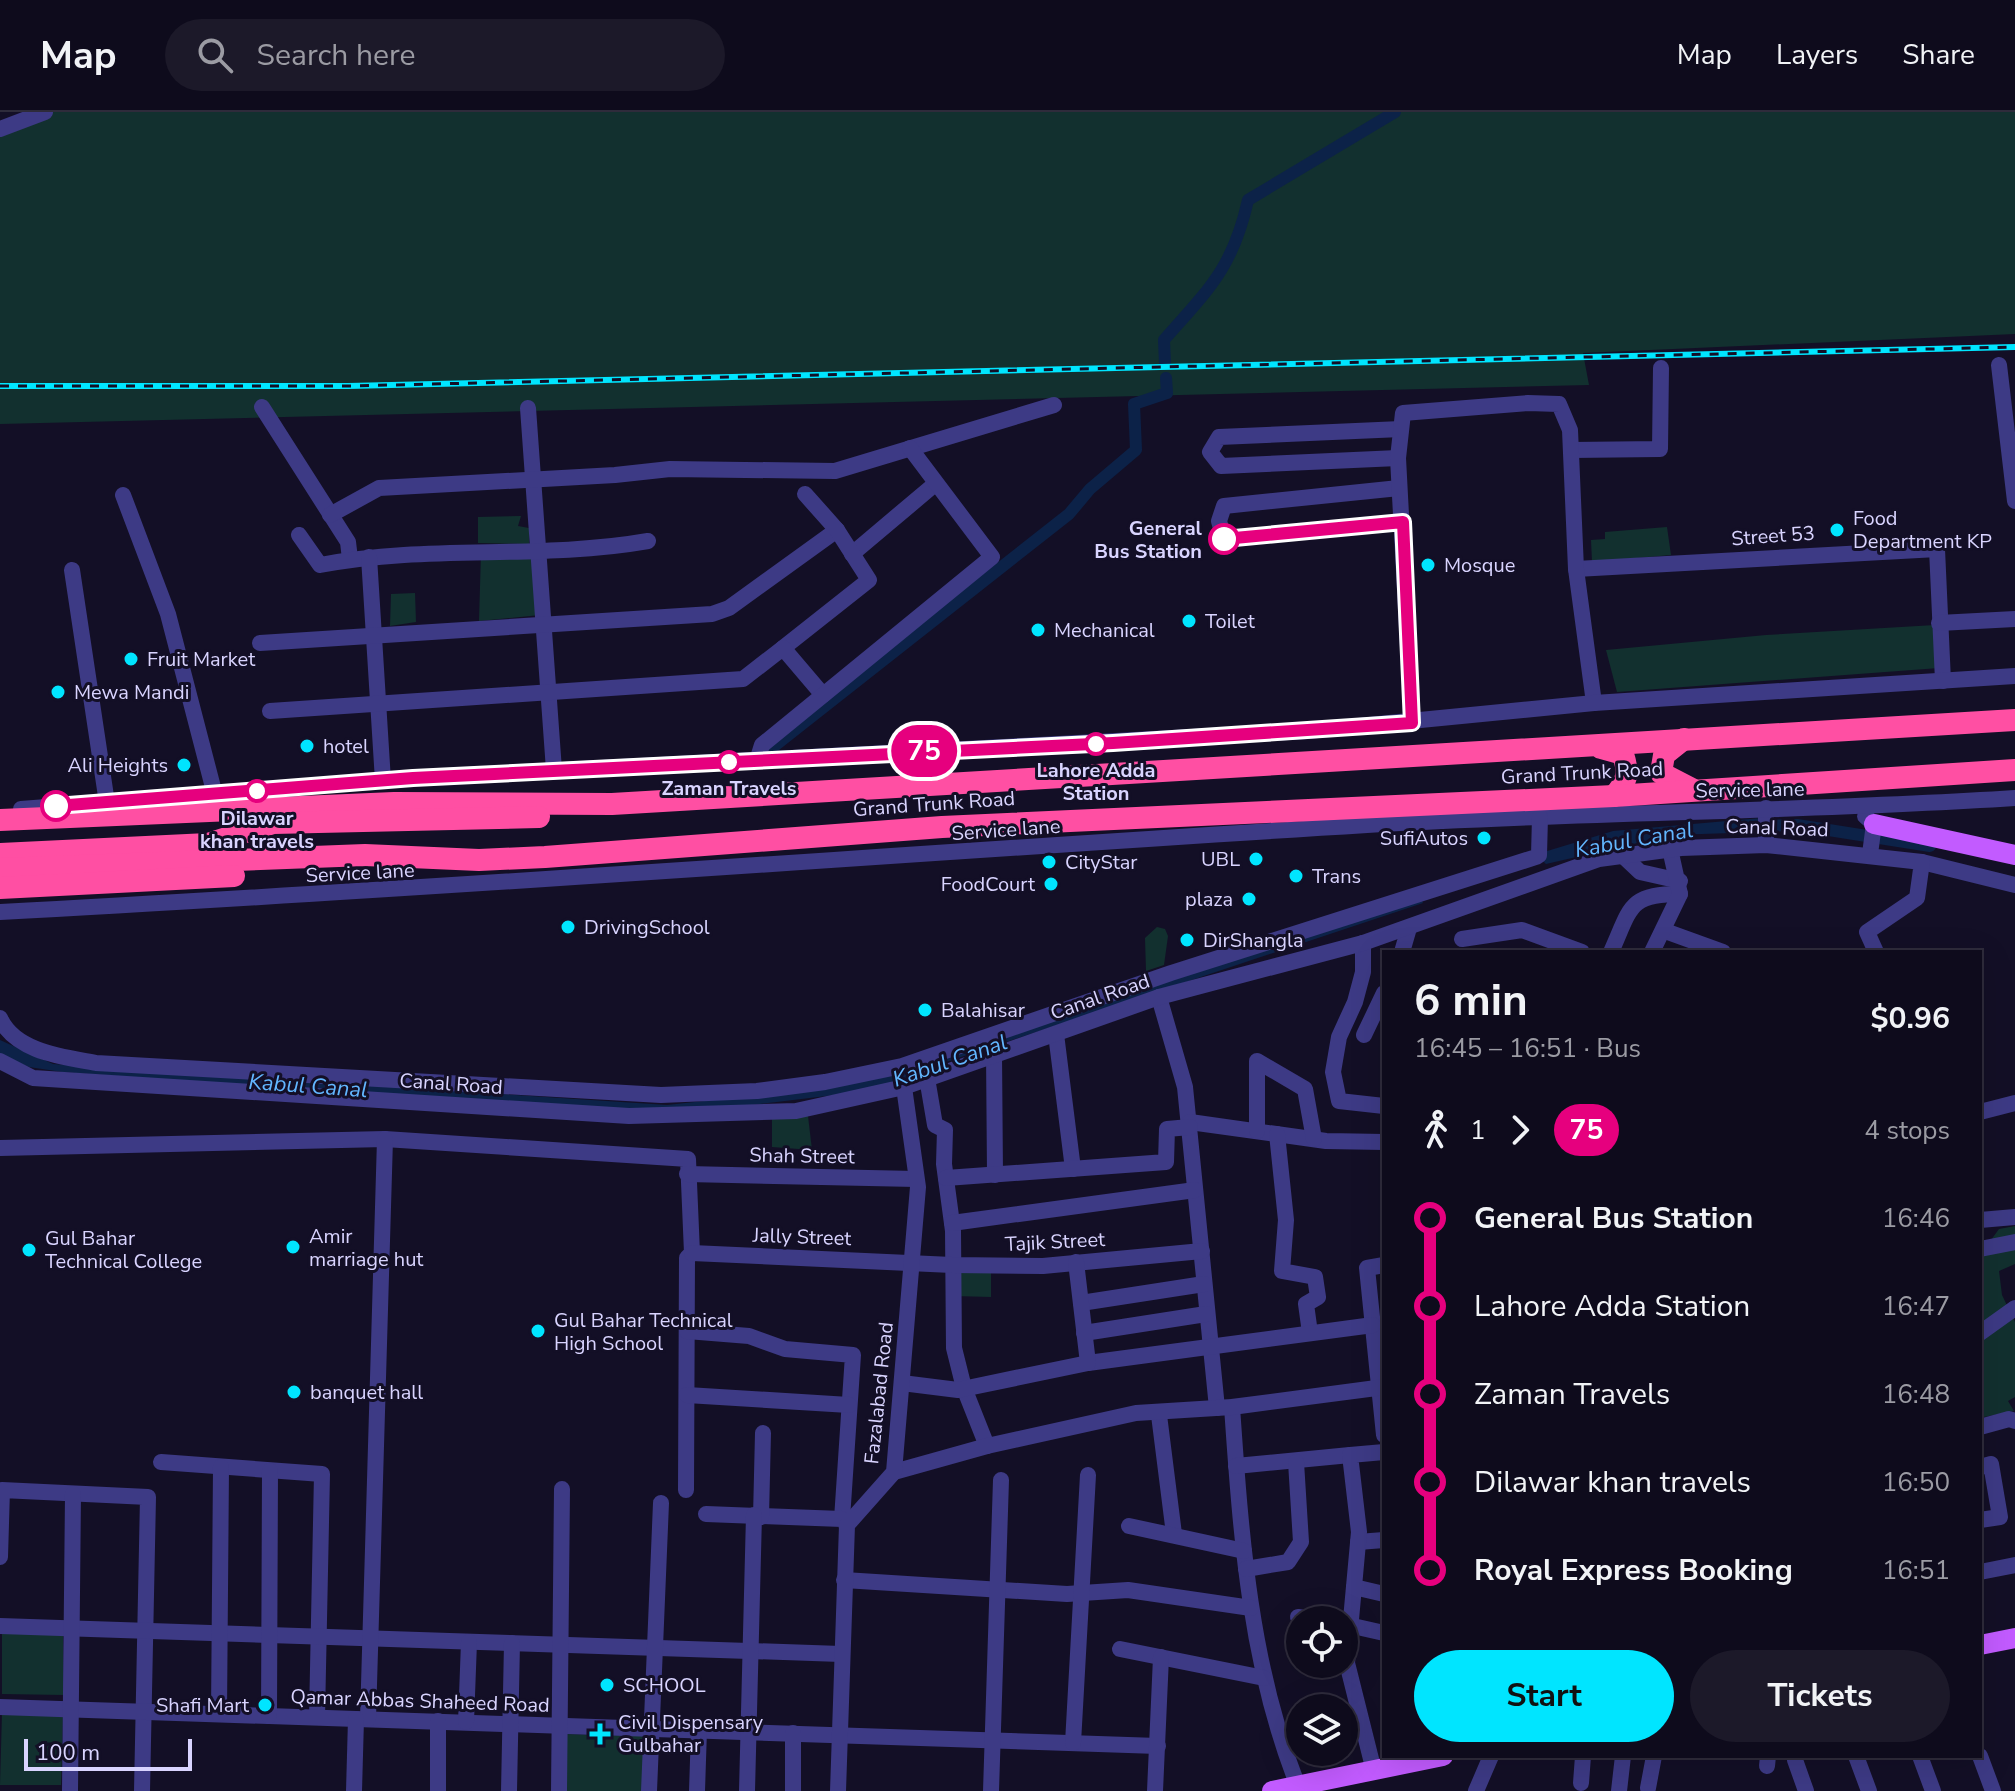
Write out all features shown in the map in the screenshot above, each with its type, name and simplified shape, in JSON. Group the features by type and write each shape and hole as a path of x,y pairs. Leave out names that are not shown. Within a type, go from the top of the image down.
{"highway":[{"name":"Grand Trunk Road","path":"0,820 345,794 612,804 2015,720"},
{"path":"1684,739 1664,755 1661,773 1672,782 1697,791"},
{"path":"1596,747 1623,754 1628,775 1626,784 1614,796"},
{"name":"Grand Trunk Road","path":"0,869 365,855 479,860 546,868 942,827 1614,796 2015,770"},
{"path":"0,854 208,844 273,823 539,817 612,804"},
{"path":"0,888 361,870 479,860"}],"main road":[{"path":"1872,839 2015,855"},
{"path":"1982,1645 2015,1638"},
{"path":"1272,1791 1299,1788 1434,1758"}],"street":[{"path":"0,129 45,112"},
{"path":"1999,365 2015,501"},
{"path":"1571,450 1660,449 1661,368"},
{"path":"1412,723 1398,458 1403,413 1528,403 1559,404 1570,430 1576,569 1594,703"},
{"path":"330,515 379,488 615,475 670,469 835,471 1054,405"},
{"path":"262,407 348,542 350,559"},
{"path":"528,408 541,625 554,770"},
{"path":"1398,458 1221,466 1210,452 1219,437 1401,429"},
{"path":"757,761 762,745 990,562 991,552 910,448"},
{"path":"852,554 935,484"},
{"path":"1399,488 1224,506 1219,521 1224,539 1403,522"},
{"path":"270,711 743,679 867,584 868,574 837,530 805,494"},
{"path":"123,495 168,614 215,795"},
{"path":"260,643 712,614 729,608 837,530"},
{"path":"299,535 320,565 369,557 538,551 648,541"},
{"name":"Street 53","path":"1576,569 1937,549 1943,681"},
{"path":"369,557 381,703 383,781"},
{"path":"72,570 107,803"},
{"path":"1939,623 2015,619"},
{"path":"783,648 823,695"},
{"path":"0,810 215,795 345,794 383,781 1412,723 1594,703 2015,676"},
{"name":"Service lane","path":"0,912 424,889 546,868 945,854 1540,817 1854,808 2015,798"},
{"path":"1854,808 1872,839"},
{"path":"1766,811 1766,842"},
{"path":"0,1018 4,1027 21,1042 60,1056 96,1063 661,1095 757,1091 902,1066 1171,973 1539,866 1540,817"},
{"path":"942,827 945,854"},
{"name":"Canal Road","path":"0,1061 33,1078 629,1116 796,1111 904,1087 1159,997 1363,943 1467,909 1539,866 1670,849 1872,839 1922,862 2015,885"},
{"path":"1653,950 1665,931 1680,888 1670,849"},
{"path":"1622,855 1640,872 1680,888"},
{"path":"1868,948 1867,932 1917,898 1922,862"},
{"path":"166,879 167,903"},
{"path":"48,886 49,909"},
{"path":"1612,950 1637,901 1680,888"},
{"path":"1467,909 1460,945 1522,930 1561,948"},
{"path":"1403,950 1409,928"},
{"path":"1665,931 1717,950"},
{"path":"1363,943 1363,972 1355,1002 1339,1037 1333,1072 1339,1101 1382,1106"},
{"path":"1159,997 1185,1087 1210,1346 1236,1466 1251,1608 1264,1678 1299,1788"},
{"path":"1364,1035 1382,997"},
{"path":"1056,1034 1073,1169"},
{"path":"994,1053 995,1175"},
{"path":"1257,1131 1257,1061 1305,1089 1314,1139"},
{"path":"927,1078 935,1125 945,1130 946,1178 952,1223 954,1348 964,1388 987,1446"},
{"name":"Fazalabad Road","path":"844,1522 894,1472 916,1179 904,1087"},
{"path":"1982,1111 2015,1103"},
{"path":"946,1178 1166,1162 1167,1129 1190,1124 1314,1139 1382,1142"},
{"path":"1277,1134 1286,1220 1282,1271 1315,1277 1318,1297 1306,1304 1310,1333"},
{"path":"354,1791 368,1637 385,1139"},
{"path":"0,1148 385,1139 688,1159 692,1253 687,1258 686,1490"},
{"name":"Shah Street","path":"687,1174 916,1179"},
{"path":"952,1223 1195,1190"},
{"path":"1982,1220 2015,1217"},
{"path":"1982,1249 2015,1242"},
{"name":"Tajik Street","path":"911,1261 952,1265 1076,1262 1202,1251"},
{"name":"Jally Street","path":"692,1253 911,1261"},
{"path":"1076,1262 1088,1363"},
{"path":"894,1472 987,1446 1136,1413 1159,1415 1382,1387 1367,1268 1382,1265"},
{"path":"1081,1303 1204,1284"},
{"path":"1982,1332 2015,1308"},
{"path":"1084,1333 1206,1314"},
{"path":"902,1383 964,1388 1088,1363 1373,1325"},
{"path":"687,1331 749,1336 785,1349 853,1355 844,1522 838,1791"},
{"path":"687,1395 849,1405"},
{"path":"1159,1415 1174,1534"},
{"path":"1982,1422 2015,1421"},
{"path":"747,1791 750,1651 763,1433"},
{"path":"1236,1466 1382,1452"},
{"path":"1350,1455 1358,1542 1351,1606"},
{"path":"161,1462 322,1474 317,1717"},
{"path":"1246,1569 1288,1562 1301,1542 1296,1462"},
{"path":"1982,1466 1991,1464 2000,1517 1982,1520"},
{"path":"219,1714 221,1467"},
{"path":"269,1716 270,1471"},
{"path":"1073,1743 1088,1475"},
{"path":"991,1791 1001,1480"},
{"path":"559,1791 562,1489"},
{"path":"0,1557 2,1490 148,1497 142,1791"},
{"path":"70,1791 73,1494"},
{"path":"649,1791 661,1503"},
{"path":"706,1514 844,1522"},
{"path":"1129,1526 1244,1551"},
{"path":"1358,1542 1382,1540"},
{"path":"1982,1572 2015,1565"},
{"path":"844,1580 1081,1594 1128,1590 1251,1608"},
{"path":"1354,1587 1382,1594"},
{"path":"0,1626 841,1654"},
{"path":"1358,1626 1382,1632"},
{"path":"466,1722 469,1642"},
{"path":"509,1791 512,1643"},
{"path":"1120,1649 1264,1678"},
{"path":"1155,1791 1161,1657"},
{"path":"1351,1678 1374,1771"},
{"name":"Qamar Abbas Shaheed Road","path":"0,1707 1158,1746"},
{"path":"438,1721 438,1791"},
{"path":"697,1791 699,1730"},
{"path":"793,1733 793,1791"},
{"path":"1476,1791 1490,1758"},
{"path":"1581,1783 1583,1758"},
{"path":"1619,1791 1623,1758"},
{"path":"1648,1788 1654,1758"},
{"path":"1857,1758 1869,1791"},
{"path":"1921,1758 1933,1791"},
{"path":"1981,1758 1993,1791"},
{"path":"1795,1760 1806,1791"}],"green space":[{"path":"44,112 2015,112 2015,334 1583,353 1589,385 0,424 0,129"},
{"path":"521,516 518,526 529,528 529,544 478,543 478,517"},
{"path":"1667,527 1671,555 1592,562 1591,540 1605,539 1605,532"},
{"path":"531,551 540,615 479,621 481,553"},
{"path":"415,593 416,622 390,626 391,594"},
{"path":"1935,625 1939,668 1617,692 1606,650 1766,635"},
{"path":"1157,927 1165,929 1168,936 1164,965 1146,971 1145,938"},
{"path":"808,1116 812,1150 772,1147 772,1119"},
{"path":"2015,1226 2015,1264 1999,1271 2002,1295 2015,1322 2015,1397 2008,1401 2014,1411 1984,1417 1982,1240 1991,1240 1999,1229"},
{"path":"991,1265 991,1297 954,1296 958,1273"},
{"path":"63,1632 64,1695 2,1694 2,1633"},
{"path":"2,1713 63,1715 61,1785 0,1785"},
{"path":"563,1734 649,1736 647,1791 560,1791"}],"water":[{"path":"1761,818 1761,832 1672,835 1546,864 1543,861 1544,852 1613,831"},
{"path":"1417,891 1423,903 904,1076 905,1068"},
{"path":"0,1040 53,1064 667,1105 778,1093 894,1074 894,1079 885,1089 692,1112 629,1113 62,1072 29,1067 0,1056"}],"waterway":[{"path":"1165,363 1164,340 1217,277 1235,244 1248,200 1395,112"},
{"path":"768,751 1069,514 1090,489 1136,450 1134,404 1167,393 1166,378"},
{"name":"Kabul Canal","path":"1758,826 1797,825 1930,846"},
{"name":"Kabul Canal","path":"879,1084 918,1071"}],"railway":[{"path":"0,386 348,386 2015,347"}],"bus line":[{"name":"75","path":"56,806 413,778 1113,743 1412,723 1403,522 1224,539"}],"place":[{"name":"Food Department KP","path":"1837,530"},
{"name":"General Bus Station","path":"1224,539"},
{"name":"Mosque","path":"1428,565"},
{"name":"Toilet","path":"1189,621"},
{"name":"Mechanical","path":"1038,630"},
{"name":"Fruit Market","path":"131,659"},
{"name":"Mewa Mandi","path":"58,692"},
{"name":"Lahore Adda Station","path":"1096,744"},
{"name":"hotel","path":"307,746"},
{"name":"Zaman Travels","path":"729,762"},
{"name":"Ali Heights","path":"184,765"},
{"name":"Dilawar khan travels","path":"257,791"},
{"name":"SufiAutos","path":"1484,838"},
{"name":"UBL","path":"1256,859"},
{"name":"CityStar","path":"1049,862"},
{"name":"Trans","path":"1296,876"},
{"name":"FoodCourt","path":"1051,884"},
{"name":"plaza","path":"1249,899"},
{"name":"DrivingSchool","path":"568,927"},
{"name":"DirShangla","path":"1187,940"},
{"name":"Balahisar","path":"925,1010"},
{"name":"Amir marriage hut","path":"293,1247"},
{"name":"Gul Bahar Technical College","path":"29,1250"},
{"name":"Gul Bahar Technical High School","path":"538,1331"},
{"name":"banquet hall","path":"294,1392"},
{"name":"SCHOOL","path":"607,1685"},
{"name":"Shafi Mart","path":"265,1705"},
{"name":"Civil Dispensary Gulbahar","path":"600,1734"}]}
